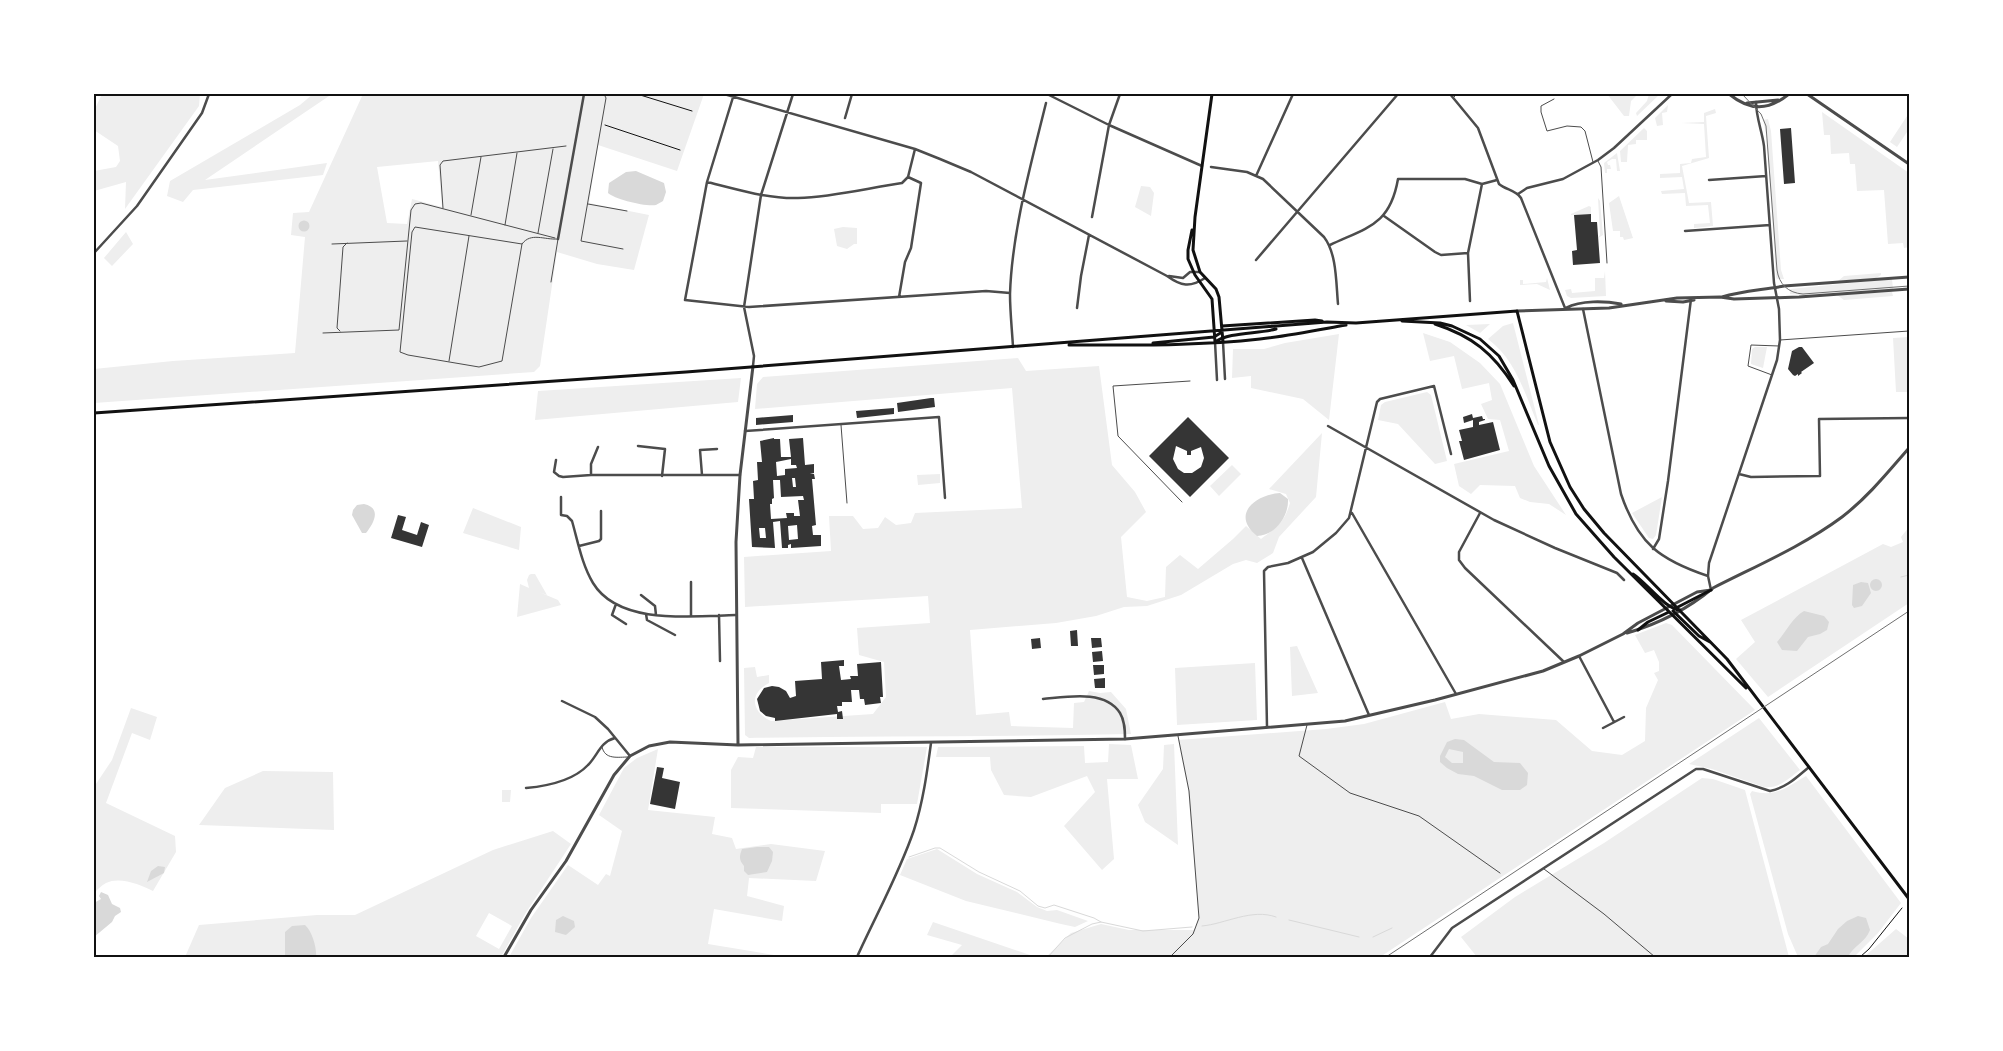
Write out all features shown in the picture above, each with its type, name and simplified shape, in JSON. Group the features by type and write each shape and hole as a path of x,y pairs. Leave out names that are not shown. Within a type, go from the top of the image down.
{"main road":[{"path":"1212,94 1188,259 1193,271 1212,299 1215,342"},
{"path":"1194,217 1193,250 1200,272 1216,290 1219,297 1223,342"},
{"path":"94,413 1013,347 1223,342 1261,339 1356,323 1517,311 1544,422 1558,463 1570,487 1584,509 1604,533 1752,693"},
{"path":"1222,326 1315,320 1356,323"},
{"path":"1385,321 1427,322 1452,326 1470,333 1486,343 1499,356 1508,369 1562,490 1576,514 1628,571 1673,609 1699,636 1714,644 1909,899"},
{"path":"1053,345 1103,339 1222,332 1327,322"},
{"path":"1427,322 1450,329 1478,344 1495,359 1517,391"},
{"path":"1215,342 1222,337 1265,332 1287,326"},
{"path":"1144,345 1164,341 1214,337 1222,332"}],"street":[{"path":"94,254 137,206 202,113 209,94"},
{"path":"558,239 584,94"},
{"path":"724,94 734,95 915,149 971,172 1184,285 1205,278"},
{"path":"738,745 736,542 740,475 754,356 744,307 762,195 793,94"},
{"path":"845,118 852,94"},
{"path":"1048,94 1109,126 1202,166"},
{"path":"1092,217 1109,126 1120,94"},
{"path":"1256,176 1292,94"},
{"path":"1256,260 1398,94"},
{"path":"1450,94 1478,128 1497,180 1504,188 1518,194 1566,308"},
{"path":"1518,194 1527,188 1563,179 1594,163 1614,148 1672,94"},
{"path":"1729,94 1742,102 1756,107 1769,106 1789,94"},
{"path":"1807,94 1909,164"},
{"path":"734,95 707,182 685,300 744,307 986,291 1010,293"},
{"path":"1742,102 1779,100"},
{"path":"1711,590 1708,576 1709,564 1773,375 1780,340 1778,297 1775,288 1763,137 1756,114 1756,102"},
{"path":"1013,347 1010,293 1023,200 1046,103"},
{"path":"707,182 762,195 796,198 902,183 908,177 915,149"},
{"path":"1211,167 1247,172 1263,179 1298,211 1330,245 1338,304"},
{"path":"1709,180 1766,176"},
{"path":"899,297 904,262 911,248 921,183 908,177"},
{"path":"1330,245 1377,222 1384,216 1394,199 1398,179 1465,178 1482,184 1497,180"},
{"path":"1470,301 1468,253 1482,184"},
{"path":"1384,216 1441,255 1468,253"},
{"path":"1686,231 1770,225"},
{"path":"1077,308 1089,235"},
{"path":"1167,276 1183,278 1189,272 1200,272"},
{"path":"1517,311 1566,308 1584,310 1662,301 1678,303 1691,299 1720,297 1737,292 1795,285 1909,277"},
{"path":"1720,297 1734,299 1909,289"},
{"path":"1653,549 1659,539 1668,481 1691,299"},
{"path":"1566,308 1572,305 1609,302 1625,304"},
{"path":"1584,310 1622,494 1628,514 1640,535 1653,549 1681,567 1708,576"},
{"path":"1215,342 1217,380"},
{"path":"1223,342 1225,379"},
{"path":"1267,728 1265,569 1302,558 1313,552 1345,524 1352,513 1377,402 1380,398 1434,386 1451,454"},
{"path":"745,431 938,418 945,498"},
{"path":"1739,474 1751,477 1820,476 1818,419 1909,418"},
{"path":"1328,426 1480,513 1521,533 1617,573 1624,580"},
{"path":"638,446 665,449 662,476"},
{"path":"591,475 591,464 598,447"},
{"path":"504,957 531,910 562,867 614,775 630,756 640,750 659,744 931,743 1126,739 1307,725 1370,717 1543,671 1623,634 1638,623 1706,595 1711,590 1792,547 1842,517 1882,479 1909,448"},
{"path":"702,475 700,450 716,449"},
{"path":"556,460 554,472 559,476 740,475"},
{"path":"561,497 561,515 570,518 592,582 602,594 616,604 646,614 656,615 736,615"},
{"path":"580,546 601,539 601,511"},
{"path":"1352,513 1456,694"},
{"path":"1480,513 1458,552 1459,560 1465,568 1566,662"},
{"path":"1302,558 1370,717"},
{"path":"691,582 691,615"},
{"path":"1623,634 1638,630 1697,592 1711,590"},
{"path":"640,596 655,606 656,615"},
{"path":"616,604 612,615 626,624"},
{"path":"646,614 646,620 675,635"},
{"path":"719,615 720,661"},
{"path":"1579,656 1614,722"},
{"path":"1043,699 1086,696 1107,702 1121,713 1126,739"},
{"path":"562,701 595,717 630,756"},
{"path":"1603,728 1624,717"},
{"path":"526,788 550,785 578,773 590,764 605,741 615,738"},
{"path":"857,957 892,884 914,829 925,783 931,743"},
{"path":"1430,957 1452,928 1696,769 1703,769 1770,791 1778,790 1788,784 1809,767"}],"lane":[{"path":"604,94 606,98 581,241 624,249"},
{"path":"1454,98 1457,94"},
{"path":"1554,99 1541,106 1547,131 1567,126 1581,127 1585,131 1594,163"},
{"path":"443,209 440,165 443,161 566,146"},
{"path":"538,234 553,148"},
{"path":"505,225 517,152"},
{"path":"471,216 482,157"},
{"path":"1598,160 1601,167 1607,263"},
{"path":"323,333 399,330 412,206 420,203 558,239"},
{"path":"588,204 627,211"},
{"path":"522,244 415,227 412,232 400,352 479,367 502,361 522,244 526,238 532,236 546,240 558,239"},
{"path":"448,362 469,236"},
{"path":"551,282 558,239"},
{"path":"332,244 408,240"},
{"path":"340,332 337,328 338,307 343,246 347,243"},
{"path":"1780,340 1909,331"},
{"path":"1773,375 1748,366 1751,345 1779,346"},
{"path":"1182,502 1118,436 1113,386 1190,381"},
{"path":"841,424 847,503"},
{"path":"1307,725 1299,756 1350,793 1419,816 1500,874"},
{"path":"1170,957 1192,934 1199,918 1189,791 1178,735"},
{"path":"602,746 604,754 608,756 630,756"},
{"path":"1544,869 1610,918 1655,957"}],"path":[{"path":"637,94 692,111"},
{"path":"601,124 680,150"},
{"path":"1860,957 1869,949 1902,908"}],"shaded area":[{"path":"102,94 200,94 199,106 125,209 126,182 94,191 94,171 116,167 120,161 118,146 94,130 94,111"},
{"path":"313,94 332,94 205,180 327,163 323,175 193,190 183,202 167,196 170,181 300,105"},
{"path":"363,94 704,94 677,171 598,145 589,203 649,215 634,270 597,264 557,252 540,366 534,372 94,403 94,369 173,361 295,353 305,237 291,235 293,213 309,212","holes":["438,161 442,207 412,199 407,224 387,223 377,167"]},
{"path":"1607,94 1638,94 1631,101 1629,116 1624,116"},
{"path":"1649,94 1660,94 1637,116 1636,113 1647,101"},
{"path":"1668,105 1667,112 1662,113 1663,125 1657,126 1655,118"},
{"path":"1715,109 1716,113 1706,116 1709,158 1682,166 1689,203 1711,202 1713,226 1694,228 1694,224 1710,223 1708,205 1686,206 1685,193 1662,194 1661,191 1684,189 1682,177 1660,178 1660,174 1680,173 1680,164 1691,163 1692,159 1706,157 1704,124 1681,123 1704,122 1704,113"},
{"path":"1822,112 1909,173 1909,247 1904,248 1903,243 1888,244 1884,190 1857,191 1855,164 1850,164 1849,153 1831,154 1830,135 1824,135"},
{"path":"1909,113 1909,129 1897,147 1890,142"},
{"path":"1768,119 1771,131 1781,270 1784,279 1777,279 1776,277 1767,139 1763,120"},
{"path":"1644,128 1647,131 1647,140 1636,140 1636,144 1628,145 1627,162 1621,162 1620,151"},
{"path":"1617,153 1620,171 1617,171 1616,159 1612,159 1607,162 1611,169 1607,169 1607,173 1605,173 1604,163"},
{"path":"636,171 664,183 666,192 663,201 656,205 638,204 608,193 609,183 626,172"},
{"path":"1141,186 1150,187 1154,193 1151,216 1135,207"},
{"path":"1619,196 1633,238 1624,240 1623,237 1620,237 1620,231 1613,231 1609,203"},
{"path":"1598,198 1600,201 1603,235 1598,238 1600,235"},
{"path":"1589,206 1591,207 1591,214 1571,215 1571,214"},
{"path":"304,220 310,226 304,232 298,226"},
{"path":"843,227 857,228 857,244 847,249 837,246 834,229"},
{"path":"126,232 133,244 112,266 104,258"},
{"path":"1605,271 1606,296 1571,298 1567,296 1565,290 1571,289 1572,293 1595,291 1595,278 1604,278"},
{"path":"1881,273 1876,278 1838,281 1844,276"},
{"path":"1547,278 1550,290 1537,284 1520,285 1520,280 1523,280 1523,284 1546,282"},
{"path":"1892,279 1893,289 1802,295 1790,294 1790,289"},
{"path":"1892,292 1893,296 1844,300 1837,295"},
{"path":"1513,323 1539,425 1513,367 1498,347 1488,339 1503,326"},
{"path":"1490,324 1480,333 1466,325"},
{"path":"1423,333 1450,342 1480,363 1500,384 1534,466 1566,515 1549,504 1530,502 1520,498 1515,486 1480,485 1471,494 1459,486 1454,464 1509,451 1500,420 1488,419 1481,404 1492,400 1489,383 1462,389 1454,356 1430,361"},
{"path":"1339,334 1329,420 1303,399 1251,388 1251,376 1232,378 1233,349 1264,349 1285,343"},
{"path":"1909,337 1909,392 1896,392 1893,338"},
{"path":"1755,347 1767,347 1763,368 1751,364 1752,349"},
{"path":"1018,358 1026,371 1099,366 1112,465 1135,492 1146,512 1121,537 1127,597 1147,601 1165,597 1166,567 1180,555 1198,569 1246,526 1261,539 1276,527 1283,520 1290,503 1286,494 1269,489 1322,433 1316,497 1279,537 1273,553 1257,563 1246,560 1233,564 1181,595 1147,606 1124,607 1096,616 1056,623 970,630 976,715 1009,712 1011,726 1073,728 1074,703 1084,702 1089,691 1111,692 1126,709 1131,734 749,738 745,735 744,668 755,667 757,677 769,675 769,683 758,692 755,697 755,703 760,713 771,721 873,714 886,697 884,662 859,655 857,628 930,623 928,596 745,607 744,557 831,551 829,516 853,516 863,529 878,528 885,517 896,525 911,523 915,513 1022,508 1012,388 755,409 757,384 763,377"},
{"path":"741,378 738,402 535,420 538,391"},
{"path":"1427,392 1431,395 1447,461 1435,464 1398,424 1378,420 1381,405 1385,402"},
{"path":"1232,465 1241,474 1219,496 1210,486"},
{"path":"940,474 940,483 918,485 917,475"},
{"path":"1280,493 1288,499 1288,505 1280,524 1270,533 1257,536 1249,528 1246,521 1249,507 1262,498"},
{"path":"1662,497 1656,535 1653,539 1649,538 1632,513"},
{"path":"364,504 373,509 375,516 372,525 366,533 362,533 352,515 357,505"},
{"path":"473,508 521,527 519,550 463,533"},
{"path":"1909,527 1909,603 1768,697 1736,659 1755,642 1741,620 1883,544 1891,547 1903,542 1901,537"},
{"path":"531,574 535,574 547,595 539,592 558,600 561,605 517,617 520,584 529,588 527,580"},
{"path":"1876,579 1882,585 1876,591 1870,585"},
{"path":"1861,582 1868,583 1871,593 1862,606 1854,608 1852,605 1853,585"},
{"path":"1804,611 1824,616 1829,622 1827,630 1808,637 1797,651 1782,650 1777,642 1793,621"},
{"path":"1666,623 1672,625 1755,710 1380,957 1046,957 1071,933 1101,924 1129,930 1194,930 1199,918 1188,789 1178,740 1326,729 1364,724 1445,702 1451,719 1479,714 1556,720 1592,751 1622,755 1645,741 1646,708 1658,680 1654,673 1659,671 1659,662 1654,650 1645,653 1635,635"},
{"path":"1297,646 1318,693 1292,696 1290,647"},
{"path":"1255,663 1257,720 1177,725 1175,668"},
{"path":"131,708 157,717 150,740 132,733 106,803 175,836 176,852 153,891 137,884 118,880 106,883 94,893 94,787 112,760"},
{"path":"1759,718 1800,770 1784,782 1764,787 1712,769 1689,764"},
{"path":"1455,739 1464,740 1494,762 1520,763 1528,773 1527,785 1520,790 1502,790 1474,776 1458,774 1440,762 1440,756 1447,742","holes":["1449,749 1463,752 1463,763 1452,763 1445,757"]},
{"path":"1109,744 1131,745 1138,779 1107,779 1114,859 1102,870 1064,826 1095,792 1087,776 1031,797 1004,795 991,770 990,757 936,757 938,747 1084,746 1085,763 1108,762"},
{"path":"1174,744 1178,845 1145,822 1138,805 1163,769 1164,745"},
{"path":"756,747 927,747 917,804 881,804 881,813 731,808 731,770 738,757 753,758"},
{"path":"658,749 648,810 715,817 712,834 732,838 736,849 771,844 825,851 816,881 749,878 747,896 784,906 782,921 714,909 708,944 786,957 509,957 531,918 568,865 598,885 606,874 610,876 622,831 599,815 624,768 637,758"},
{"path":"263,771 333,772 334,830 199,825 225,788"},
{"path":"1806,776 1901,903 1878,933 1854,957 1798,957 1788,934 1750,794 1752,791 1760,793 1775,792"},
{"path":"1702,778 1713,779 1745,790 1789,957 1477,957 1461,937 1515,897 1604,843"},
{"path":"502,790 511,790 510,802 502,802"},
{"path":"553,831 571,844 525,914 501,957 185,957 199,925 317,915 355,915 493,850","holes":["489,913 512,926 499,949 476,936"]},
{"path":"769,847 773,852 772,861 767,872 748,875 744,871 744,866 740,860 741,852 742,849"},
{"path":"937,849 977,874 1017,892 1037,907 1047,911 1057,910 1088,921 1075,927 966,901 900,875 907,859"},
{"path":"158,866 165,867 164,873 147,882 151,871"},
{"path":"101,892 108,895 112,904 120,908 121,912 94,937 94,903 101,899 99,896"},
{"path":"563,916 574,921 575,927 566,935 555,932 556,920"},
{"path":"1858,916 1866,918 1870,930 1848,957 1814,957 1821,947 1828,944 1838,929 1847,921"},
{"path":"933,922 1036,957 950,957 962,945 927,935"},
{"path":"305,925 314,940 316,957 285,957 285,932 292,926"},
{"path":"1896,929 1909,939 1909,957 1864,957"}],"building":[{"path":"1791,128 1795,183 1784,184 1780,129"},
{"path":"1591,214 1591,222 1597,222 1600,263 1573,265 1572,251 1577,250 1574,215"},
{"path":"1802,347 1814,363 1798,376 1798,374 1795,376 1788,369 1792,351"},
{"path":"934,398 935,407 898,412 897,403"},
{"path":"894,408 894,414 857,418 856,411"},
{"path":"1472,414 1473,418 1482,416 1485,419 1479,422 1479,425 1493,422 1500,450 1464,460 1459,441 1462,441 1459,430 1473,427 1473,420 1464,423 1463,417"},
{"path":"793,415 793,422 756,425 756,418"},
{"path":"1188,417 1229,458 1190,497 1149,456","holes":["1176,446 1187,451 1187,455 1191,455 1191,451 1201,447 1204,458 1201,467 1192,473 1184,473 1178,469 1173,459"]},
{"path":"774,438 780,439 781,457 791,457 789,439 803,438 805,465 814,464 814,473 810,473 814,474 815,479 812,479 816,525 812,526 813,535 821,535 821,546 791,548 791,544 788,545 788,548 782,548 780,521 773,522 775,548 752,547 749,499 754,499 753,481 758,480 757,462 762,462 760,441","holes":["791,459 791,465 796,465 797,468 785,469 785,475 777,476 776,462","792,478 795,478 796,487 793,487","773,480 780,480 781,497 803,496 804,500 798,500 800,516 794,516 794,513 786,513 787,518 771,519 770,504 772,504 772,499 774,498","797,525 798,539 789,540 788,526","759,528 765,528 766,538 760,538"]},
{"path":"398,515 406,517 402,530 417,535 421,522 429,525 422,547 391,538"},
{"path":"1077,630 1078,646 1071,646 1070,631"},
{"path":"1040,638 1041,648 1032,649 1031,639"},
{"path":"1091,638 1101,638 1102,647 1092,648"},
{"path":"1102,651 1103,661 1093,662 1092,652"},
{"path":"844,660 844,666 839,666 841,680 851,679 850,676 858,676 857,664 881,662 883,697 880,697 881,703 865,705 864,699 860,699 859,690 851,690 852,702 842,702 842,706 837,706 838,712 842,711 843,719 837,719 837,714 775,721 775,718 766,716 760,711 757,699 764,688 779,687 786,691 790,698 796,696 795,681 822,679 821,662"},
{"path":"1093,665 1104,665 1104,674 1094,675"},
{"path":"1105,678 1105,688 1095,688 1094,679"},
{"path":"657,767 664,768 662,778 680,782 675,809 650,804"}],"waterway":[{"path":"1901,577 1909,575"},
{"path":"909,857 940,848 979,872 1020,891 1038,906 1045,908 1054,905 1101,922"},
{"path":"1202,926 1248,915 1258,914 1276,917"},
{"path":"1289,920 1359,937"},
{"path":"1048,957 1065,938 1092,924 1101,922 1143,931 1192,927"},
{"path":"1373,937 1392,928"}],"tram line":[{"path":"1742,94 1761,114 1766,126 1777,270 1780,280 1785,287 1793,292 1803,294 1909,286"}],"railway":[{"path":"1386,957 1909,611"}]}
